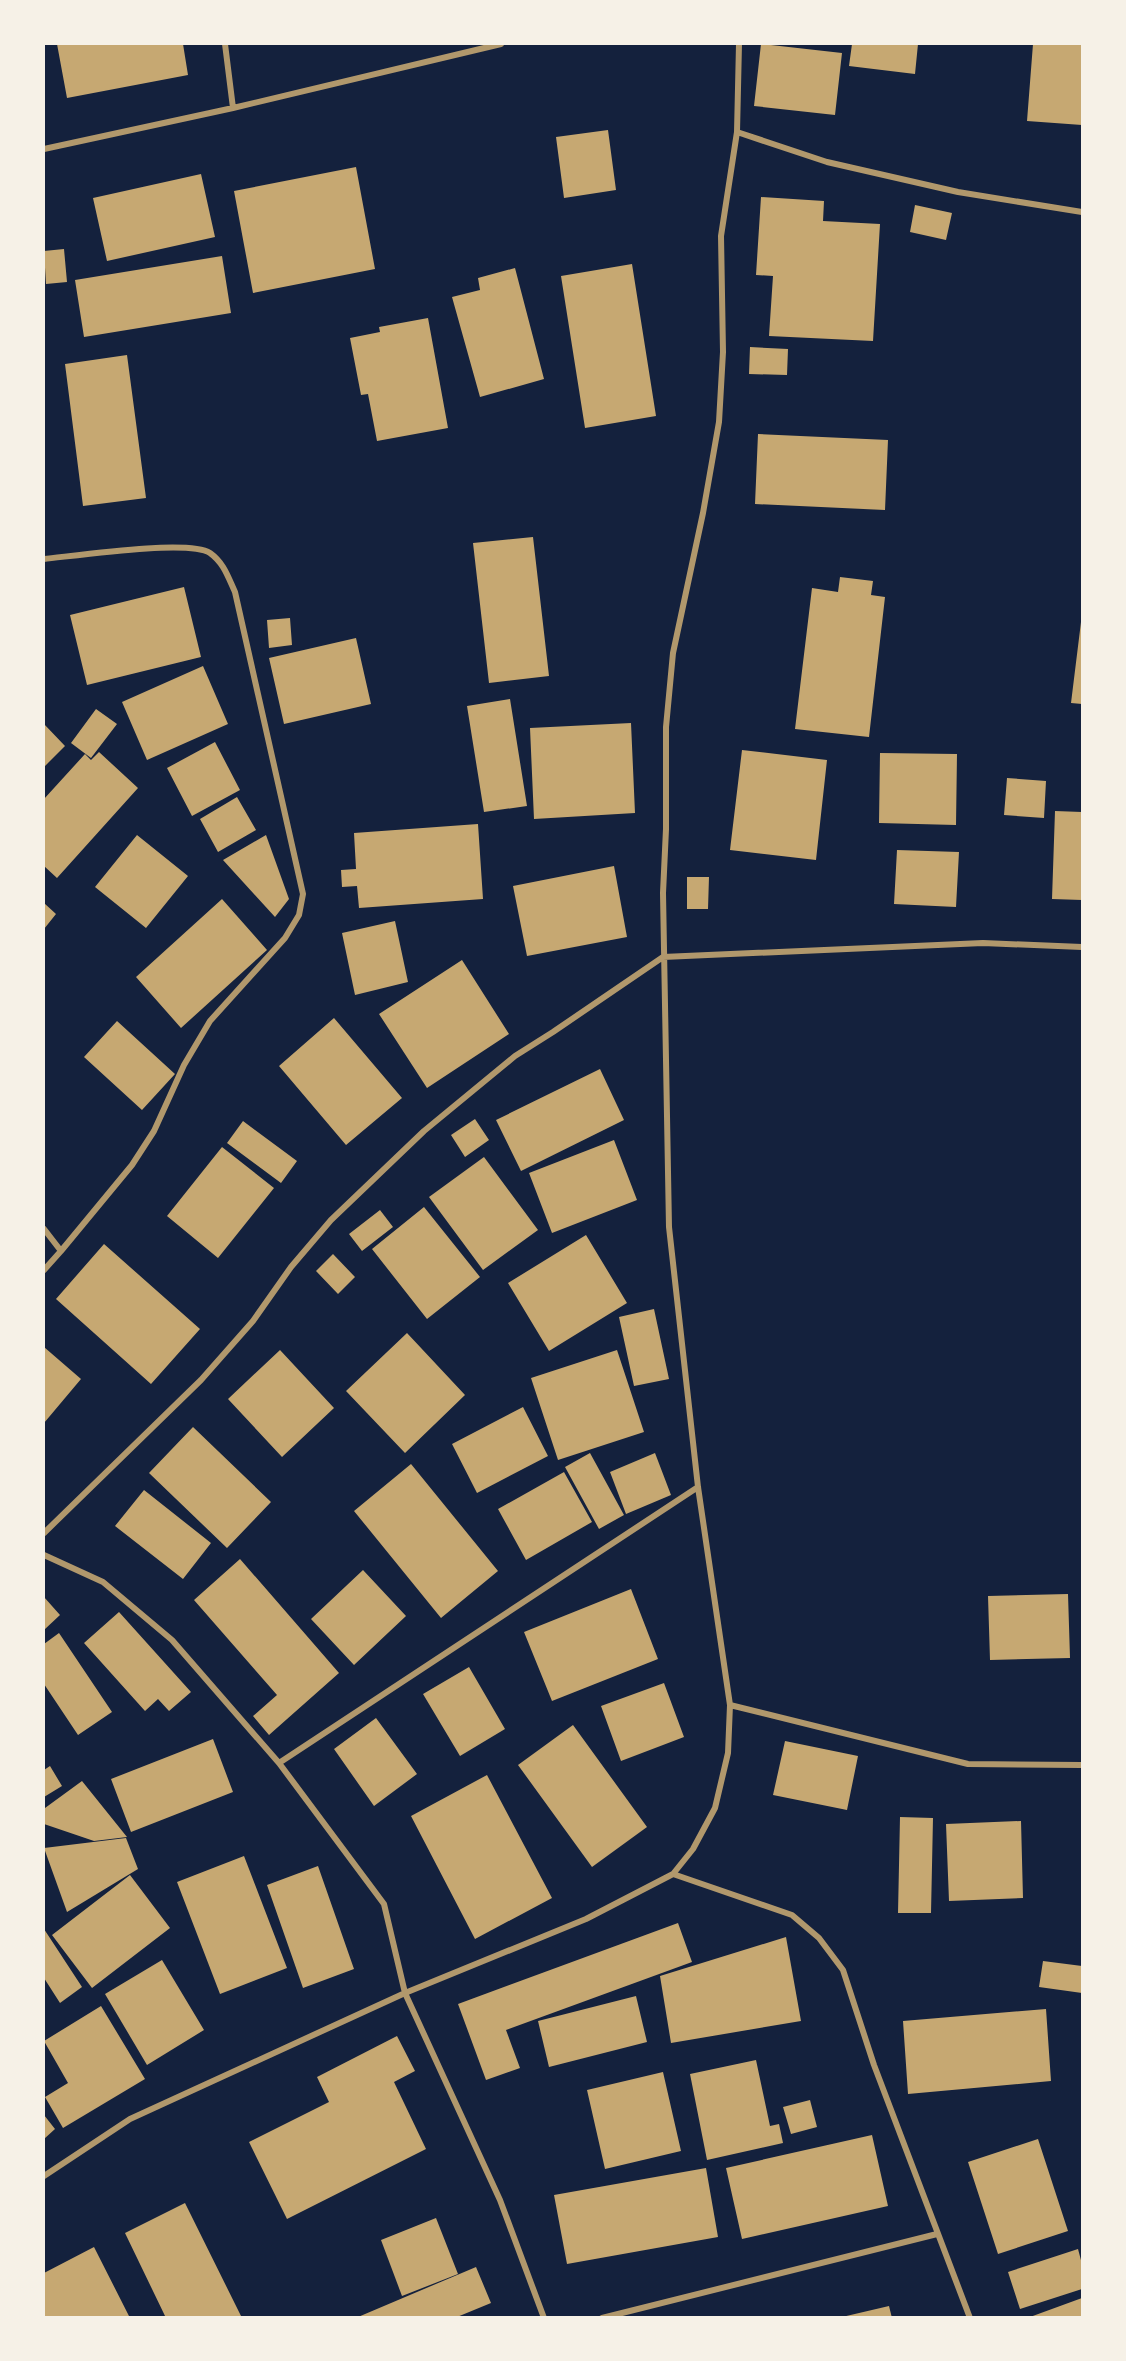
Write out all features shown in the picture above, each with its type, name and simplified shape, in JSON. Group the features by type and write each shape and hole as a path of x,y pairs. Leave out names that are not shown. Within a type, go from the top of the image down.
{"street":[{"path":"225,44 233,108"},
{"path":"44,149 233,108 501,44"},
{"path":"44,2176 130,2119 405,1993 586,1919 673,1874 693,1849 715,1808 728,1753 730,1705 698,1487 669,1227 663,957 666,727 673,653 703,513 719,422 723,352 720,236 737,132 739,44"},
{"path":"737,132 827,162 958,192 1083,212"},
{"path":"44,559 181,546 208,552 224,566 235,591 303,894 299,915 285,938 210,1021 184,1065 154,1131 132,1165 44,1270"},
{"path":"44,1533 201,1380 253,1321 291,1267 331,1220 424,1131 515,1056 663,957 983,943 1083,948"},
{"path":"44,1229 61,1251"},
{"path":"279,1764 698,1487"},
{"path":"44,1555 103,1582 172,1640 279,1764 384,1904 405,1993 500,2200 544,2318"},
{"path":"730,1705 968,1764 1083,1765"},
{"path":"673,1874 792,1916 819,1938 843,1970 874,2066 970,2318"},
{"path":"602,2318 937,2234"}],"building":[{"path":"57,44 183,44 188,75 67,98"},
{"path":"761,44 842,53 835,115 754,106"},
{"path":"852,44 918,44 915,74 849,66"},
{"path":"1033,44 1082,44 1082,125 1027,121"},
{"path":"608,130 616,190 564,198 556,137"},
{"path":"356,167 375,269 253,293 234,191"},
{"path":"201,174 215,237 107,261 93,198"},
{"path":"761,197 824,201 823,221 880,224 873,341 769,336 773,276 756,275"},
{"path":"915,205 952,213 946,240 910,232"},
{"path":"64,249 67,282 46,284 44,251"},
{"path":"222,256 231,313 84,337 75,280"},
{"path":"632,264 656,416 585,428 561,276"},
{"path":"515,268 544,379 480,397 452,297 480,290 478,278"},
{"path":"428,318 448,428 377,441 368,394 361,395 350,338 380,332 379,327"},
{"path":"750,347 788,349 787,375 749,374"},
{"path":"127,355 146,498 83,506 65,364"},
{"path":"758,434 888,440 885,510 755,504"},
{"path":"533,537 549,676 489,683 473,543"},
{"path":"840,577 873,581 871,595 885,597 869,737 795,729 812,588 838,592"},
{"path":"184,587 201,657 87,685 70,615"},
{"path":"290,618 292,645 269,648 267,620"},
{"path":"1082,622 1082,704 1071,703"},
{"path":"356,638 371,704 284,724 269,658"},
{"path":"203,666 228,724 147,760 122,702"},
{"path":"510,699 527,806 484,812 467,706"},
{"path":"96,709 117,724 91,758 71,743"},
{"path":"631,723 635,813 534,819 530,728"},
{"path":"44,724 65,746 44,767"},
{"path":"215,742 240,790 192,816 167,768"},
{"path":"742,750 827,760 816,860 730,850"},
{"path":"99,752 138,788 57,878 44,866 44,799 85,754 91,760"},
{"path":"880,753 957,754 956,825 879,823"},
{"path":"1007,778 1046,781 1044,818 1004,815"},
{"path":"237,797 256,830 218,852 200,819"},
{"path":"1055,811 1082,812 1082,900 1052,899"},
{"path":"478,824 483,899 359,908 357,886 342,887 341,870 356,869 354,833"},
{"path":"137,835 188,876 146,928 95,887"},
{"path":"266,835 289,899 275,917 223,860"},
{"path":"897,850 959,852 956,907 894,904"},
{"path":"614,866 627,937 527,956 513,886"},
{"path":"687,877 709,877 708,909 687,909"},
{"path":"222,899 267,950 181,1028 136,977"},
{"path":"44,903 56,914 44,929"},
{"path":"395,921 408,982 355,995 342,933"},
{"path":"462,960 509,1034 427,1088 379,1014"},
{"path":"334,1018 402,1098 346,1145 279,1066"},
{"path":"117,1021 175,1074 142,1110 84,1057"},
{"path":"600,1069 624,1120 521,1171 496,1120"},
{"path":"475,1119 489,1140 465,1157 451,1135"},
{"path":"243,1121 297,1161 281,1183 227,1143"},
{"path":"614,1140 637,1200 552,1233 529,1173"},
{"path":"222,1147 274,1188 218,1258 167,1216"},
{"path":"484,1157 538,1230 483,1270 429,1197"},
{"path":"424,1207 480,1277 427,1319 372,1249"},
{"path":"380,1210 393,1227 362,1251 349,1234"},
{"path":"586,1235 627,1303 549,1351 508,1283"},
{"path":"104,1244 200,1329 151,1384 56,1299"},
{"path":"333,1254 355,1277 338,1294 316,1271"},
{"path":"654,1309 669,1379 634,1386 619,1317"},
{"path":"407,1333 465,1395 405,1453 346,1391"},
{"path":"44,1347 81,1379 44,1423"},
{"path":"280,1350 334,1408 282,1457 228,1399"},
{"path":"617,1350 644,1432 558,1460 531,1378"},
{"path":"523,1407 548,1456 477,1493 452,1444"},
{"path":"193,1427 271,1502 227,1548 149,1473"},
{"path":"590,1453 624,1515 599,1529 565,1467"},
{"path":"655,1453 671,1495 626,1514 610,1472"},
{"path":"411,1464 498,1571 441,1618 354,1511"},
{"path":"564,1472 592,1522 526,1560 498,1509"},
{"path":"144,1490 211,1543 183,1579 115,1526"},
{"path":"240,1559 339,1673 269,1735 253,1716 277,1695 194,1600"},
{"path":"363,1570 406,1616 354,1665 311,1619"},
{"path":"631,1589 658,1659 552,1701 524,1632"},
{"path":"1068,1594 1070,1658 990,1660 988,1596"},
{"path":"44,1597 60,1615 44,1630"},
{"path":"119,1612 191,1692 169,1711 158,1699 145,1711 84,1643"},
{"path":"59,1633 112,1712 78,1735 44,1684 44,1644"},
{"path":"469,1667 505,1729 460,1756 423,1694"},
{"path":"664,1683 684,1737 621,1761 601,1706"},
{"path":"376,1718 417,1774 374,1806 334,1749"},
{"path":"573,1725 647,1827 592,1867 518,1765"},
{"path":"213,1739 233,1792 131,1832 111,1779"},
{"path":"785,1741 858,1756 847,1810 773,1795"},
{"path":"50,1766 62,1786 44,1797 44,1770"},
{"path":"487,1775 552,1898 475,1939 411,1816"},
{"path":"82,1781 127,1837 94,1841 44,1824 45,1808"},
{"path":"900,1817 933,1818 931,1913 898,1913"},
{"path":"1021,1821 1023,1898 949,1901 946,1824"},
{"path":"126,1838 138,1869 67,1912 44,1848"},
{"path":"244,1856 287,1968 220,1994 177,1882"},
{"path":"318,1866 354,1969 303,1988 267,1885"},
{"path":"130,1875 170,1928 92,1988 52,1935"},
{"path":"678,1923 692,1962 506,2030 520,2068 486,2080 458,2004"},
{"path":"44,1929 82,1987 60,2003 44,1978"},
{"path":"786,1937 801,2021 671,2043 660,1976"},
{"path":"162,1960 204,2030 147,2065 105,1994"},
{"path":"1043,1961 1082,1966 1082,1993 1039,1987"},
{"path":"636,1996 647,2042 549,2067 538,2021"},
{"path":"101,2006 145,2079 63,2128 45,2097 68,2083 44,2041"},
{"path":"1046,2009 1051,2081 908,2094 903,2021"},
{"path":"397,2036 415,2071 394,2082 426,2149 287,2219 249,2142 329,2102 317,2077"},
{"path":"756,2060 770,2126 779,2124 783,2143 707,2160 690,2074"},
{"path":"663,2072 681,2151 605,2169 587,2090"},
{"path":"810,2100 817,2127 791,2134 783,2107"},
{"path":"44,2115 55,2129 44,2139"},
{"path":"872,2135 888,2206 742,2239 726,2168"},
{"path":"1038,2139 1068,2231 998,2254 968,2162"},
{"path":"706,2168 718,2237 567,2264 554,2195"},
{"path":"185,2203 242,2318 166,2318 125,2233"},
{"path":"436,2218 458,2274 402,2296 381,2240"},
{"path":"94,2247 130,2318 44,2318 44,2273"},
{"path":"1078,2249 1082,2264 1082,2289 1020,2309 1008,2272"},
{"path":"476,2267 491,2303 457,2317 358,2317"},
{"path":"1082,2298 1082,2318 1030,2318 1030,2317"},
{"path":"889,2306 892,2318 842,2318 842,2317"}]}
